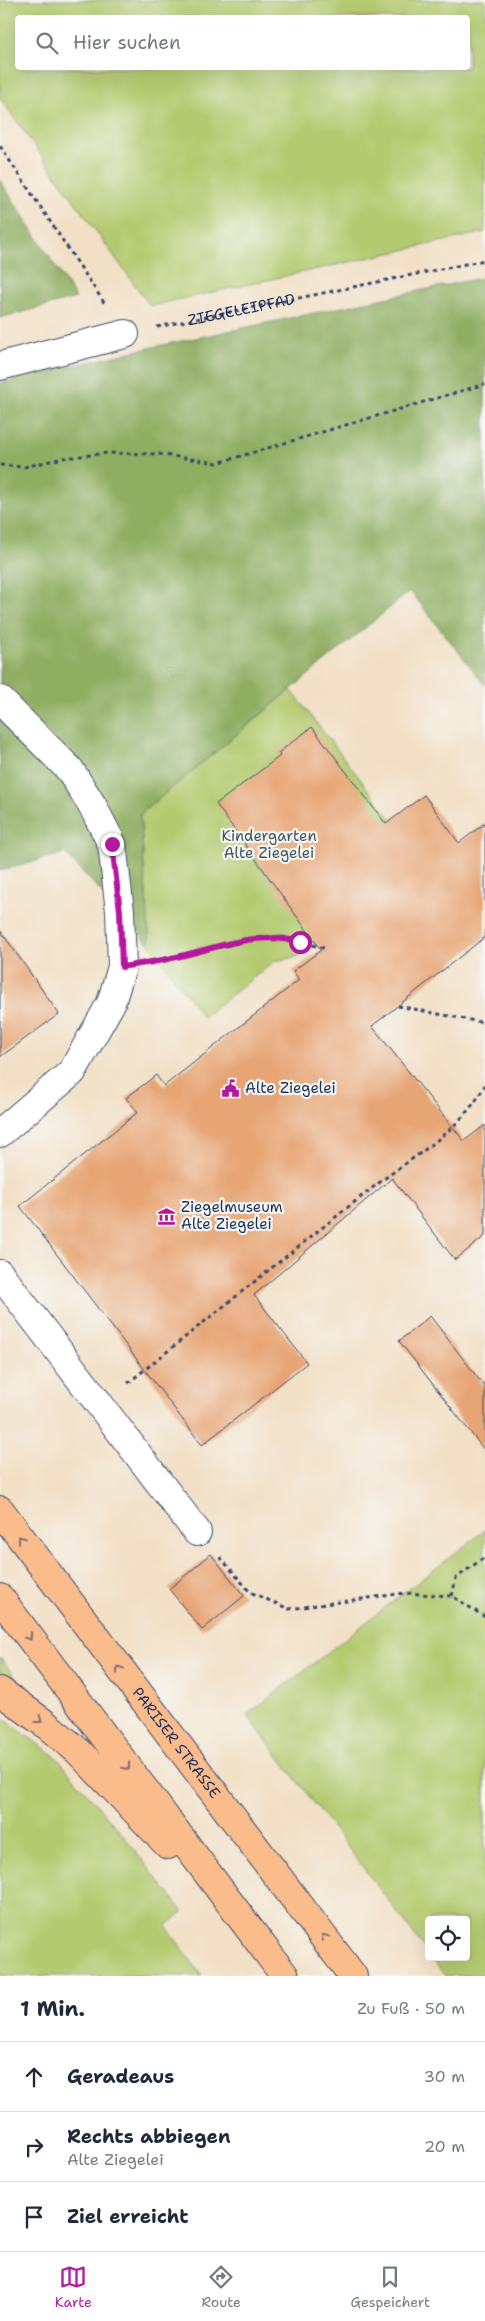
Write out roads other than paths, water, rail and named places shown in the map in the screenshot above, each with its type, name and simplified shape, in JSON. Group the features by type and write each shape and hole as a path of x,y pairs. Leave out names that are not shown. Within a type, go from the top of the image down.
{"highway":[{"name":"PARISER STRASSE","path":"0,1510 353,1976"},
{"path":"0,1598 285,1976"},
{"path":"0,1691 78,1751 256,1938"}],"street":[{"path":"0,366 126,334"},
{"path":"0,700 70,770 92,805 112,844 120,911 122,967 111,1002 72,1072 0,1133"},
{"path":"0,1274 197,1532"}],"place":[{"name":"Alte Ziegelei","path":"231,1088"},
{"name":"Ziegelmuseum Alte Ziegelei","path":"167,1216"}],"park label":[{"name":"Kindergarten Alte Ziegelei","path":"269,844"}]}
